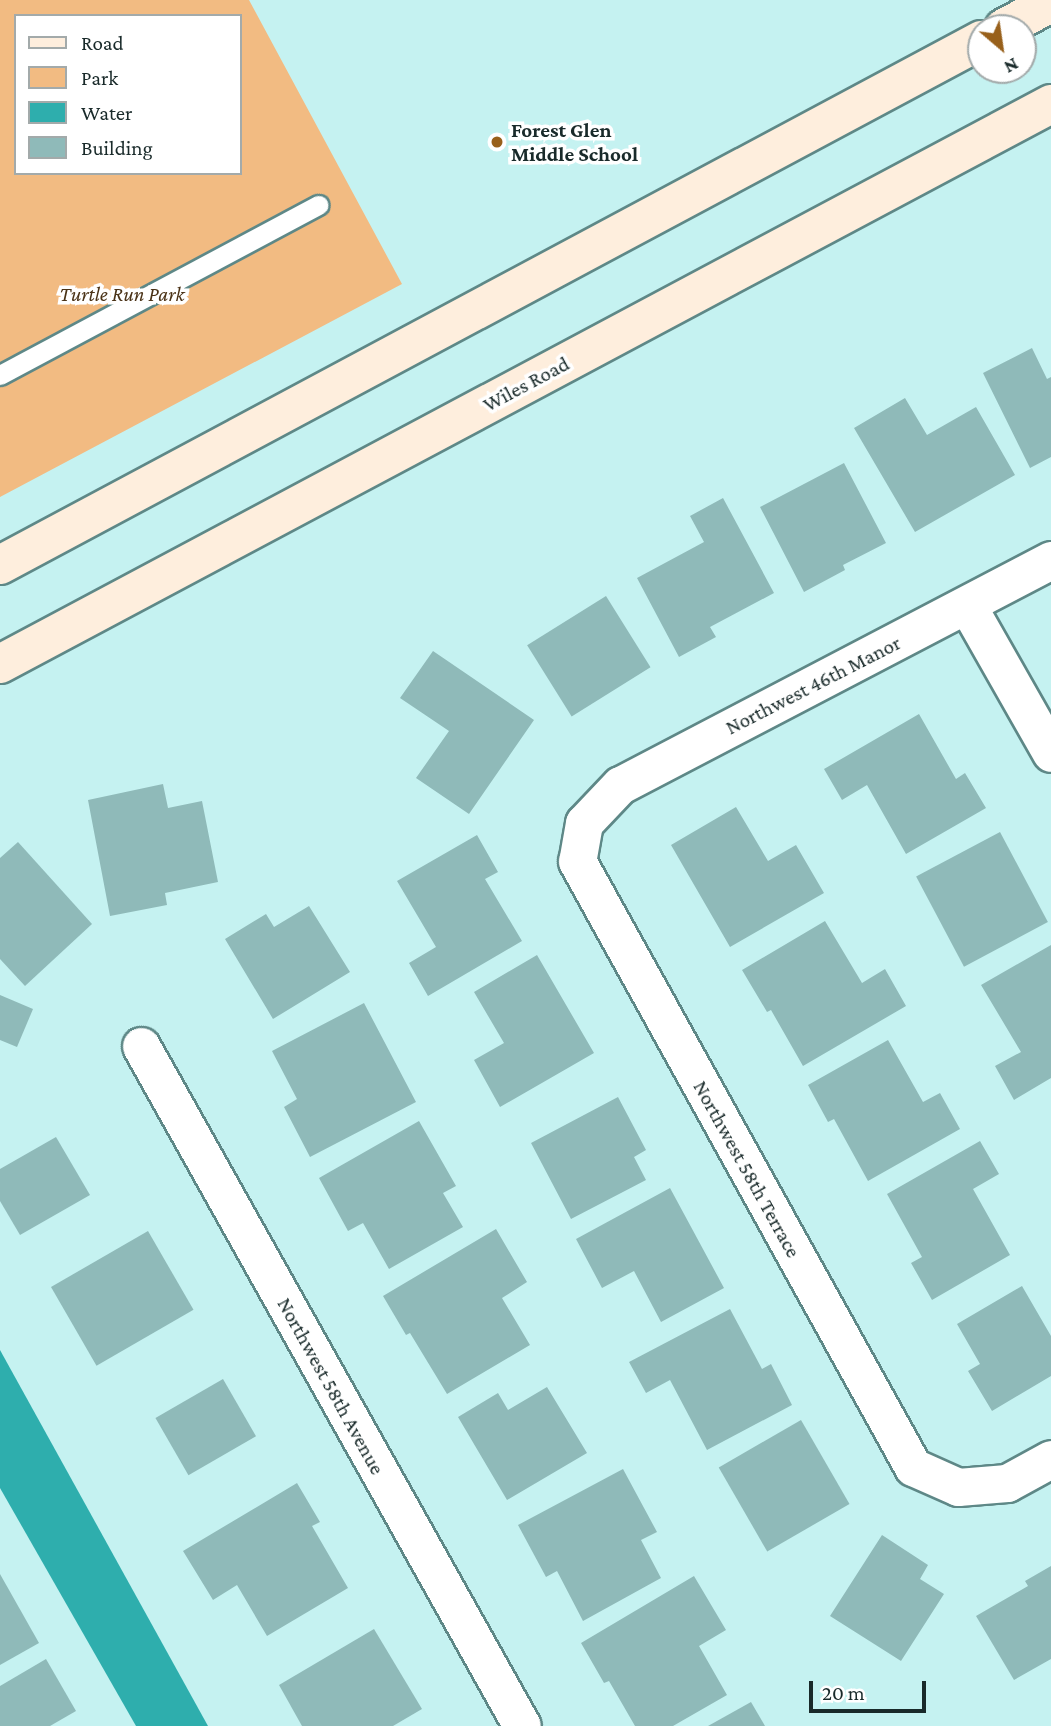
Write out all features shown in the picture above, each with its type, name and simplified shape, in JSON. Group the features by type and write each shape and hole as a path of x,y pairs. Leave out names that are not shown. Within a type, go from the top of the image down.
{"main road":[{"path":"1030,14 1051,3"},
{"path":"0,565 967,47"},
{"name":"Wiles Road","path":"0,664 1051,104"}],"street":[{"name":"Northwest 46th Manor","path":"584,823 620,785 1051,560"},
{"path":"967,605 1051,753"},
{"name":"Northwest 58th Terrace","path":"584,823 577,861 913,1467 958,1487 1007,1483 1051,1459"},
{"name":"Northwest 58th Avenue","path":"141,1046 522,1726"}],"lane":[{"path":"0,375 319,205"}],"green space":[{"name":"Turtle Run Park","path":"0,0 249,0 402,284 0,497"}],"water":[{"path":"0,1350 208,1726 136,1726 0,1488"}],"building":[{"path":"1032,348 1047,379 1051,377 1051,457 1030,468 983,373"},
{"path":"905,398 927,435 976,407 1015,475 915,532 854,428"},
{"path":"844,463 886,543 843,565 845,570 804,592 760,507"},
{"path":"723,498 774,593 710,627 716,637 679,657 637,578 704,542 690,516"},
{"path":"606,596 651,667 572,717 527,645"},
{"path":"433,651 534,720 469,814 416,778 449,731 400,698"},
{"path":"919,714 956,779 965,773 986,808 906,854 867,785 842,800 824,769"},
{"path":"163,784 168,808 202,801 218,882 165,893 167,905 110,916 88,800"},
{"path":"736,807 768,861 796,845 824,893 730,947 671,845"},
{"path":"1000,832 1048,922 964,967 916,877"},
{"path":"477,835 498,872 485,879 522,941 428,996 409,963 436,947 397,881"},
{"path":"18,842 92,924 25,986 0,959 0,858"},
{"path":"309,906 350,972 273,1019 225,939 266,914 274,927"},
{"path":"825,921 862,983 885,969 906,1006 803,1066 771,1010 767,1012 742,970"},
{"path":"1051,945 1051,1078 1014,1100 995,1066 1021,1052 981,985"},
{"path":"537,955 594,1053 500,1107 474,1060 504,1043 474,992"},
{"path":"0,995 33,1009 17,1047 0,1040"},
{"path":"364,1003 416,1102 310,1157 284,1107 297,1099 272,1051"},
{"path":"888,1040 923,1102 940,1093 960,1129 868,1181 834,1119 828,1122 808,1085"},
{"path":"618,1097 646,1150 634,1157 646,1180 571,1219 531,1143"},
{"path":"419,1121 456,1186 443,1193 463,1227 389,1269 363,1223 348,1231 319,1178"},
{"path":"56,1137 90,1195 20,1235 0,1201 0,1169"},
{"path":"980,1141 999,1174 973,1189 1010,1255 932,1300 911,1263 922,1257 887,1194"},
{"path":"670,1188 724,1288 661,1322 634,1271 602,1288 576,1239"},
{"path":"496,1229 527,1282 502,1298 530,1345 447,1394 410,1333 406,1335 383,1296"},
{"path":"148,1231 194,1310 97,1366 51,1287"},
{"path":"1022,1286 1051,1336 1051,1376 992,1411 968,1371 980,1364 957,1324"},
{"path":"730,1309 762,1369 771,1364 792,1405 707,1450 670,1380 646,1393 629,1362"},
{"path":"223,1379 256,1436 188,1475 155,1418"},
{"path":"547,1387 587,1453 507,1500 458,1417 498,1393 508,1410"},
{"path":"801,1420 850,1504 767,1552 719,1468"},
{"path":"623,1469 657,1532 641,1540 661,1578 583,1621 557,1571 546,1577 518,1525"},
{"path":"297,1483 320,1522 312,1526 348,1588 267,1636 237,1585 213,1600 183,1551"},
{"path":"882,1535 928,1565 920,1579 944,1594 901,1661 830,1616"},
{"path":"1051,1566 1051,1659 1014,1680 976,1616 1028,1586 1025,1581"},
{"path":"0,1574 39,1643 0,1665"},
{"path":"694,1576 726,1630 699,1646 727,1695 673,1726 635,1726 609,1681 604,1683 581,1643"},
{"path":"374,1629 422,1709 393,1726 302,1726 279,1685"},
{"path":"46,1659 76,1711 50,1726 0,1726 0,1686"},
{"path":"751,1702 765,1726 708,1726"}],"place":[{"name":"Forest Glen Middle School","path":"497,142"}]}
